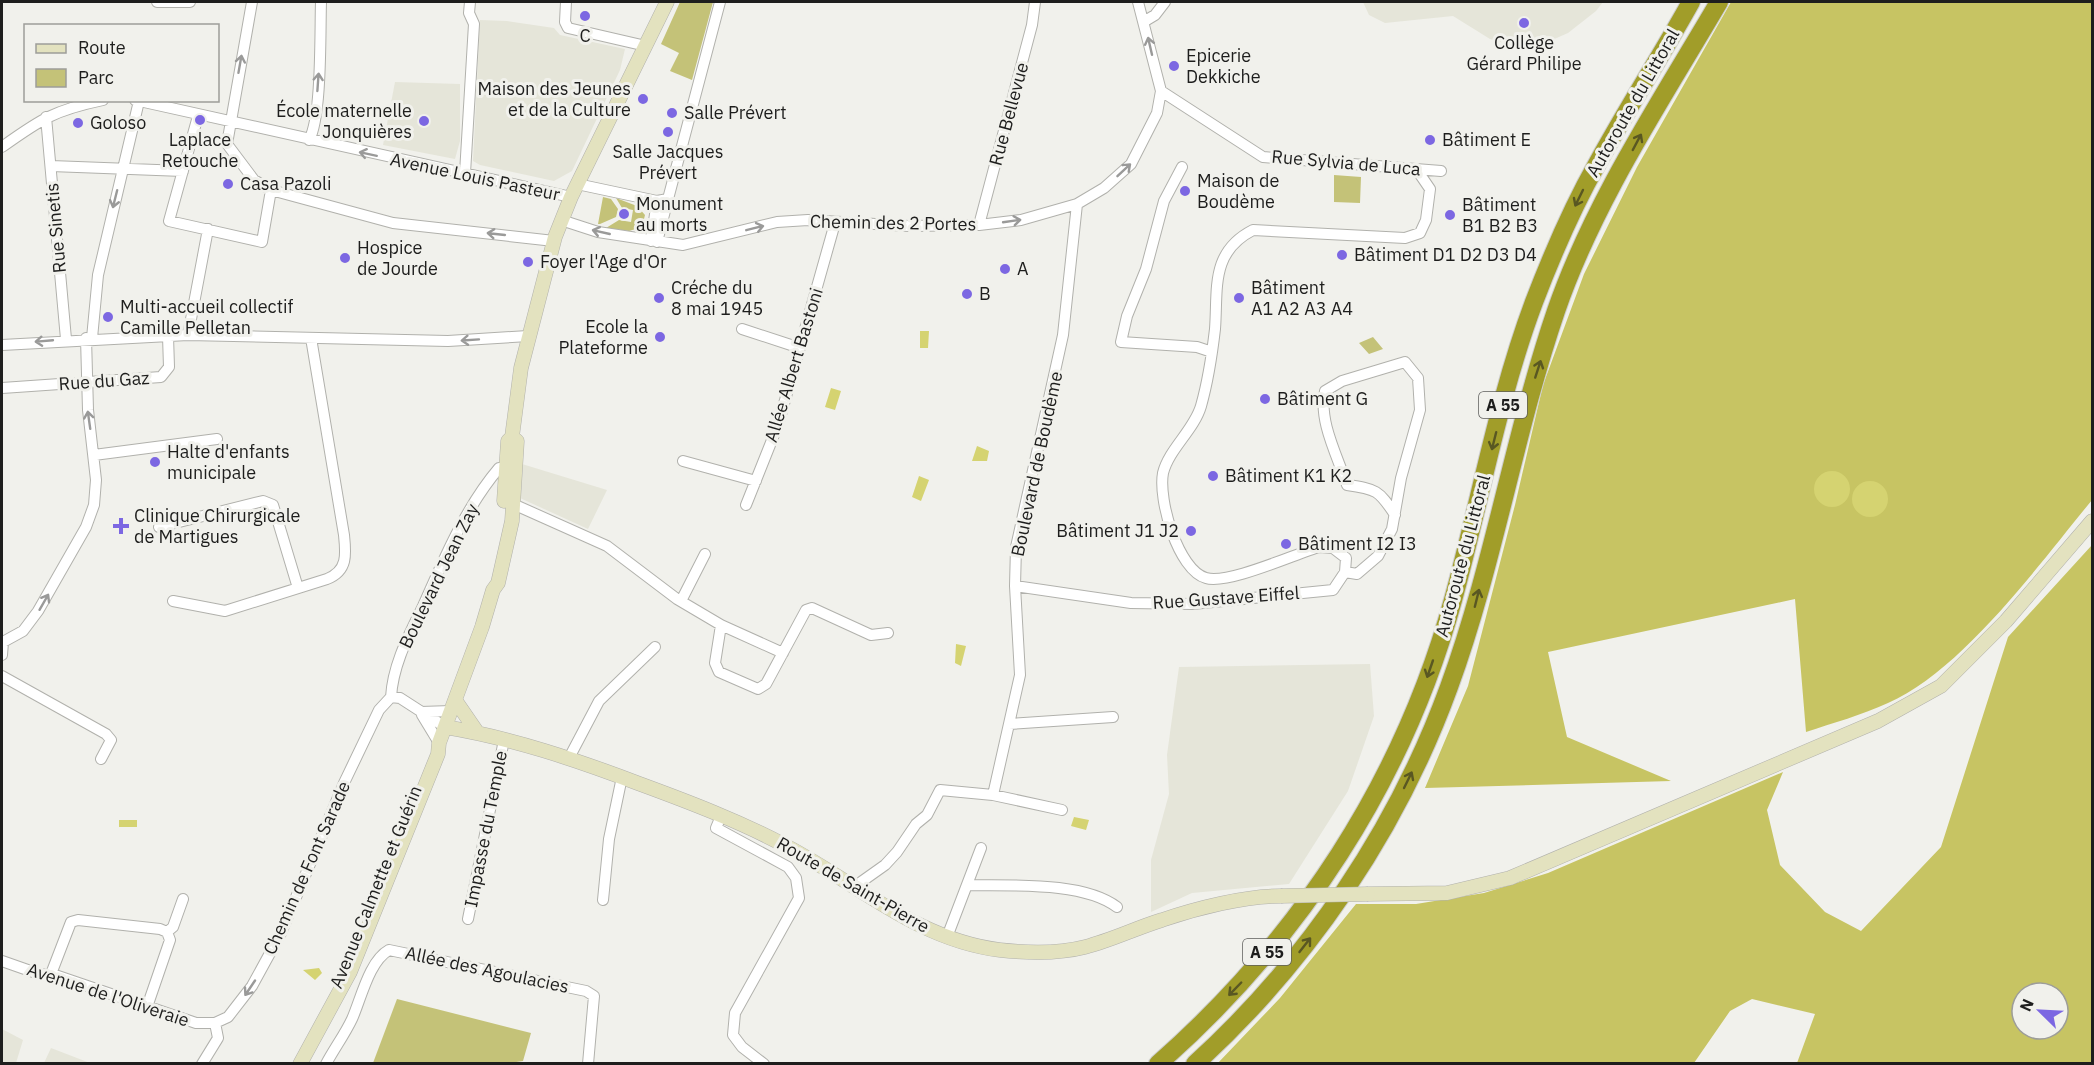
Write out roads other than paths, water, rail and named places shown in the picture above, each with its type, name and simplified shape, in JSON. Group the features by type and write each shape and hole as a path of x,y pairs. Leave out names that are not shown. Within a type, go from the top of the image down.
{"highway":[{"name":"Autoroute du Littoral","path":"1158,1064 1252,970 1294,920 1341,855 1387,773 1422,695 1452,603 1503,406 1534,304 1592,173 1691,2"},
{"name":"Autoroute du Littoral","path":"1196,1064 1254,1006 1321,924 1356,874 1410,778 1449,688 1472,616 1527,403 1561,298 1577,257 1615,183 1719,2"}],"main road":[{"name":"Avenue Calmette et Guérin","path":"300,1064 350,972 437,758 439,743 493,590 498,584 508,546 511,468 508,441 512,437 516,395 528,336 554,241 571,197 667,2"},
{"name":"Route de Saint-Pierre","path":"445,727 477,732 569,758 721,816 789,847 892,911 947,937 999,950 1048,952 1084,947 1163,919 1234,901 1276,896 1447,893 1510,878 1878,721 1941,686 2006,621 2092,521"},
{"path":"453,706 477,732"},
{"name":"Avenue Calmette et Guérin","path":"293,1064 329,1003 354,949 429,752 439,743"}],"street":[{"path":"157,2 190,2"},
{"path":"252,2 230,122 228,148 254,180 271,190 393,223 554,241"},
{"path":"309,140 314,131 316,111 321,2"},
{"path":"465,173 474,24 469,13 470,2"},
{"path":"566,2 565,22 568,28 646,46"},
{"path":"654,241 663,200 720,2"},
{"name":"Rue Bellevue","path":"980,225 1032,25 1035,2"},
{"name":"Chemin des 2 Portes","path":"561,220 598,232 691,244 777,222 808,220 835,223 980,225 1021,220 1077,204 1104,188 1131,164 1157,113 1161,91 1138,2"},
{"path":"1144,21 1155,15 1165,2"},
{"name":"Rue Sylvia de Luca","path":"1161,91 1263,157 1441,171"},
{"path":"2,147 46,117 64,108 93,102"},
{"path":"2,655 2,641 23,631 38,611 86,526 94,505 94,455 88,410 89,338 98,275 137,102"},
{"name":"Avenue Louis Pasteur","path":"141,102 571,197"},
{"path":"198,116 169,221 262,242 271,190"},
{"name":"Rue Sinetis","path":"46,117 66,339"},
{"path":"51,165 183,171"},
{"path":"1182,167 1164,201 1146,269 1127,316 1121,342 1197,347 1212,352"},
{"path":"1345,572 1346,558 1333,548 1319,547 1234,576 1206,579 1190,568 1171,533 1163,493 1163,473 1200,409 1212,352 1215,284 1222,261 1238,238 1253,230 1405,238 1420,233 1426,220 1431,189 1417,170"},
{"path":"578,184 663,200"},
{"name":"Boulevard de Boudème","path":"993,795 1020,675 1015,586 1018,538 1063,335 1077,204"},
{"name":"Allée Albert Bastoni","path":"746,505 778,425 835,223"},
{"path":"188,335 208,230"},
{"path":"742,329 800,348"},
{"path":"2,345 66,339 188,335 448,341 528,336"},
{"name":"Rue du Gaz","path":"2,388 164,376 169,368 168,336"},
{"path":"173,601 225,611 334,577 341,570 346,555 311,338"},
{"name":"Rue Gustave Eiffel","path":"1015,586 1131,603 1193,604 1333,590 1345,572 1357,574 1378,556 1392,529 1395,515 1401,478 1420,410 1418,378 1405,363 1342,381 1325,391 1323,401 1324,414 1347,485 1373,489 1386,500 1395,515"},
{"path":"94,455 217,439"},
{"path":"683,461 756,481"},
{"name":"Boulevard Jean Zay","path":"391,697 397,663 444,558 499,468 511,468"},
{"path":"159,527 263,501 273,505 298,588"},
{"path":"509,504 607,546 681,602 721,625 783,653"},
{"path":"681,602 705,554"},
{"path":"721,625 716,668 718,672 758,689 766,684 806,610 812,608 871,635 888,633"},
{"path":"569,758 599,701 655,647"},
{"path":"2,676 106,734 111,740 102,759"},
{"path":"391,697 400,698 445,727"},
{"name":"Chemin de Font Sarade","path":"215,1023 228,1017 252,986 294,906 336,802 379,710 391,697"},
{"path":"420,712 453,706"},
{"path":"420,712 439,743"},
{"path":"1009,724 1113,717"},
{"name":"Impasse du Temple","path":"468,919 504,740"},
{"path":"603,900 609,839 622,777"},
{"path":"854,887 885,865 897,852 916,824 927,815 939,790 993,795 1062,810"},
{"path":"721,816 716,828 788,867 796,878 799,898 735,1013 733,1035 742,1047 764,1064"},
{"path":"947,937 981,848"},
{"path":"967,885 1080,892 1108,900 1117,908"},
{"path":"167,932 173,927 183,898"},
{"path":"51,974 71,922 78,920 160,929 167,932 170,940 147,1007"},
{"name":"Allée des Agoulacies","path":"326,1064 351,1020 364,985 383,953 389,950 591,994 594,996 588,1064"},
{"name":"Avenue de l'Oliveraie","path":"2,961 39,974 51,974 196,1023 215,1023"},
{"path":"202,1064 218,1038 215,1023"}],"place":[{"name":"C","path":"585,16"},
{"name":"Collège Gérard Philipe","path":"1524,23"},
{"name":"Epicerie Dekkiche","path":"1174,66"},
{"name":"Maison des Jeunes et de la Culture","path":"643,99"},
{"name":"Salle Prévert","path":"672,113"},
{"name":"Laplace Retouche","path":"200,120"},
{"name":"École maternelle Jonquières","path":"424,121"},
{"name":"Goloso","path":"78,123"},
{"name":"Salle Jacques Prévert","path":"668,132"},
{"name":"Bâtiment E","path":"1430,140"},
{"name":"Casa Pazoli","path":"228,184"},
{"name":"Maison de Boudème","path":"1185,191"},
{"name":"Monument au morts","path":"624,214"},
{"name":"Bâtiment B1 B2 B3","path":"1450,215"},
{"name":"Bâtiment D1 D2 D3 D4","path":"1342,255"},
{"name":"Hospice de Jourde","path":"345,258"},
{"name":"Foyer l'Age d'Or","path":"528,262"},
{"name":"A","path":"1005,269"},
{"name":"B","path":"967,294"},
{"name":"Créche du 8 mai 1945","path":"659,298"},
{"name":"Bâtiment A1 A2 A3 A4","path":"1239,298"},
{"name":"Multi-accueil collectif Camille Pelletan","path":"108,317"},
{"name":"Ecole la Plateforme","path":"660,337"},
{"name":"Bâtiment G","path":"1265,399"},
{"name":"Halte d'enfants municipale","path":"155,462"},
{"name":"Bâtiment K1 K2","path":"1213,476"},
{"name":"Clinique Chirurgicale de Martigues","path":"121,526"},
{"name":"Bâtiment J1 J2","path":"1191,531"},
{"name":"Bâtiment I2 I3","path":"1286,544"}]}
